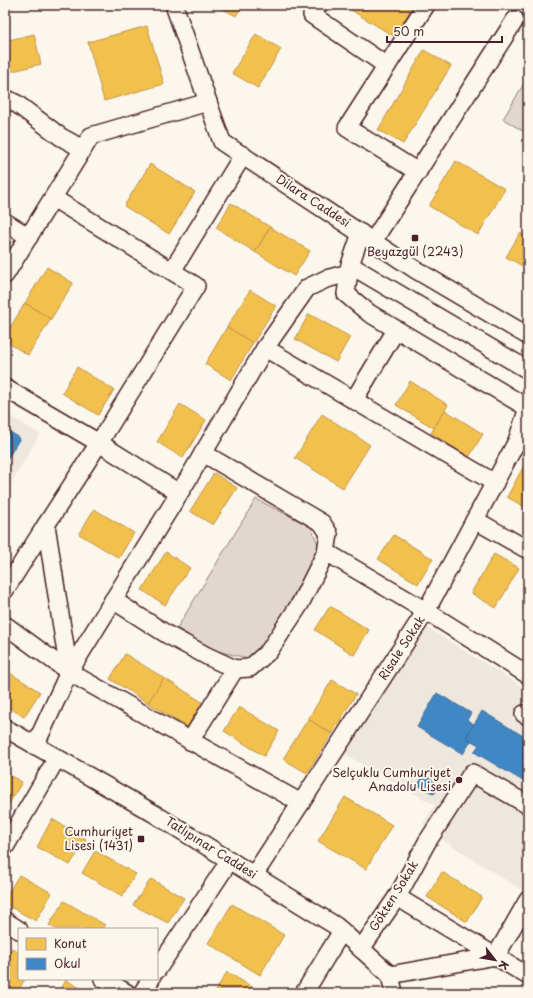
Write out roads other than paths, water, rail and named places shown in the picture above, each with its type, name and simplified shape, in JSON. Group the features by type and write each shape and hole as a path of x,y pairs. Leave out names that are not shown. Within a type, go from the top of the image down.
{"street":[{"name":"Dilara Caddesi","path":"174,5 222,142 416,270 528,336"},
{"path":"318,5 312,15 387,66"},
{"path":"418,172 347,128 426,5"},
{"path":"515,20 418,172 367,237 350,269 346,294 369,313 396,330 528,408"},
{"path":"5,98 17,104 61,137 83,149"},
{"path":"5,276 91,136 208,102"},
{"path":"172,271 243,155"},
{"path":"5,590 99,444 196,286 53,198"},
{"path":"5,222 29,237"},
{"path":"36,746 69,672 179,493 265,348 306,288 350,269"},
{"path":"350,269 528,370"},
{"path":"354,400 396,330"},
{"path":"265,348 495,483"},
{"path":"5,388 179,493"},
{"name":"Risale Sokak","path":"254,875 426,611 517,441 528,408"},
{"path":"113,600 168,635 235,669 250,668 269,651 300,604 326,552 329,534 322,523 203,453"},
{"path":"475,520 528,550"},
{"path":"46,526 69,672"},
{"path":"326,552 426,611 528,675"},
{"path":"5,625 69,672 301,803"},
{"path":"190,741 235,669"},
{"name":"Tatlıpınar Caddesi","path":"5,728 153,813 336,926 390,975"},
{"path":"5,847 57,758"},
{"name":"Gökten Sokak","path":"361,949 396,897 427,842 472,773 528,805"},
{"path":"158,968 230,860"},
{"path":"396,897 528,976"},
{"path":"496,956 528,900"},
{"path":"5,921 18,929"},
{"path":"304,993 342,931"},
{"path":"394,993 390,975 496,956"},
{"path":"105,980 127,993"},
{"path":"142,993 150,980"}],"place":[{"name":"Beyazgül (2243)","path":"415,238"},
{"name":"Selçuklu Cumhuriyet Anadolu Lisesi","path":"459,780"},
{"name":"Cumhuriyet Lisesi (1431)","path":"141,839"}]}
